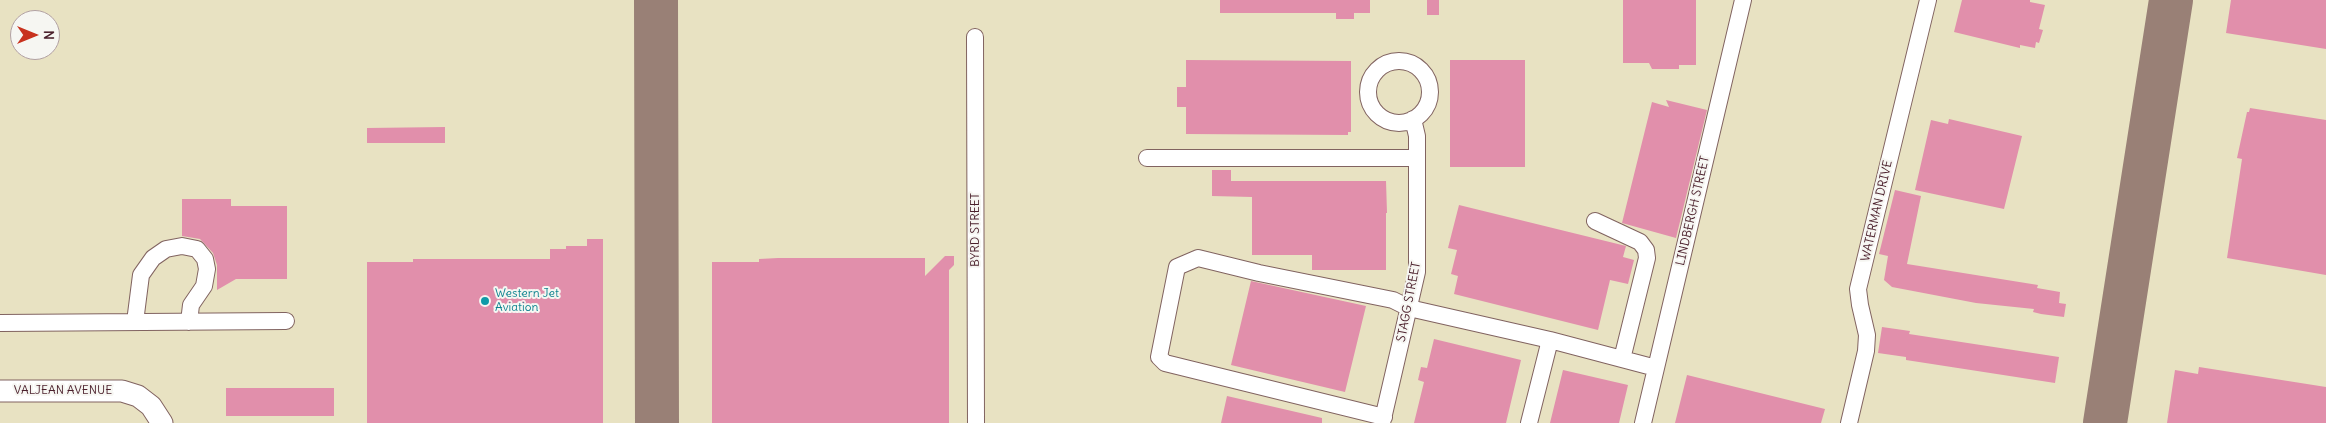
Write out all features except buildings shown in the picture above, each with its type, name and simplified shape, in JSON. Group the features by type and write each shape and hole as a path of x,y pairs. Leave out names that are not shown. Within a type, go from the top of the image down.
{"main road":[{"name":"VALJEAN AVENUE","path":"0,391 122,391 138,396 157,414"}],"street":[{"name":"LINDBERGH STREET","path":"1643,423 1743,0"},
{"name":"WATERMAN DRIVE","path":"1849,423 1866,351 1867,335 1858,289 1928,0"},
{"name":"BYRD STREET","path":"975,37 976,423"},
{"name":"STAGG STREET","path":"1383,420 1417,272 1418,158 1417,136 1413,119"},
{"path":"1147,158 1418,158"},
{"path":"1595,221 1640,242 1646,250 1647,258 1622,359"},
{"path":"135,322 141,275 152,258 166,249 182,246 197,249 205,259 207,269 204,286 191,305 189,322"},
{"path":"1383,420 1165,363 1160,357 1177,267 1198,258 1258,273 1393,300 1409,308 1550,340 1656,368"},
{"path":"0,323 286,321"},
{"path":"1529,423 1550,340"}],"taxiway":[{"path":"656,0 657,423"},
{"path":"2105,423 2171,0"}],"place":[{"name":"Western Jet Aviation","path":"485,301"}]}
